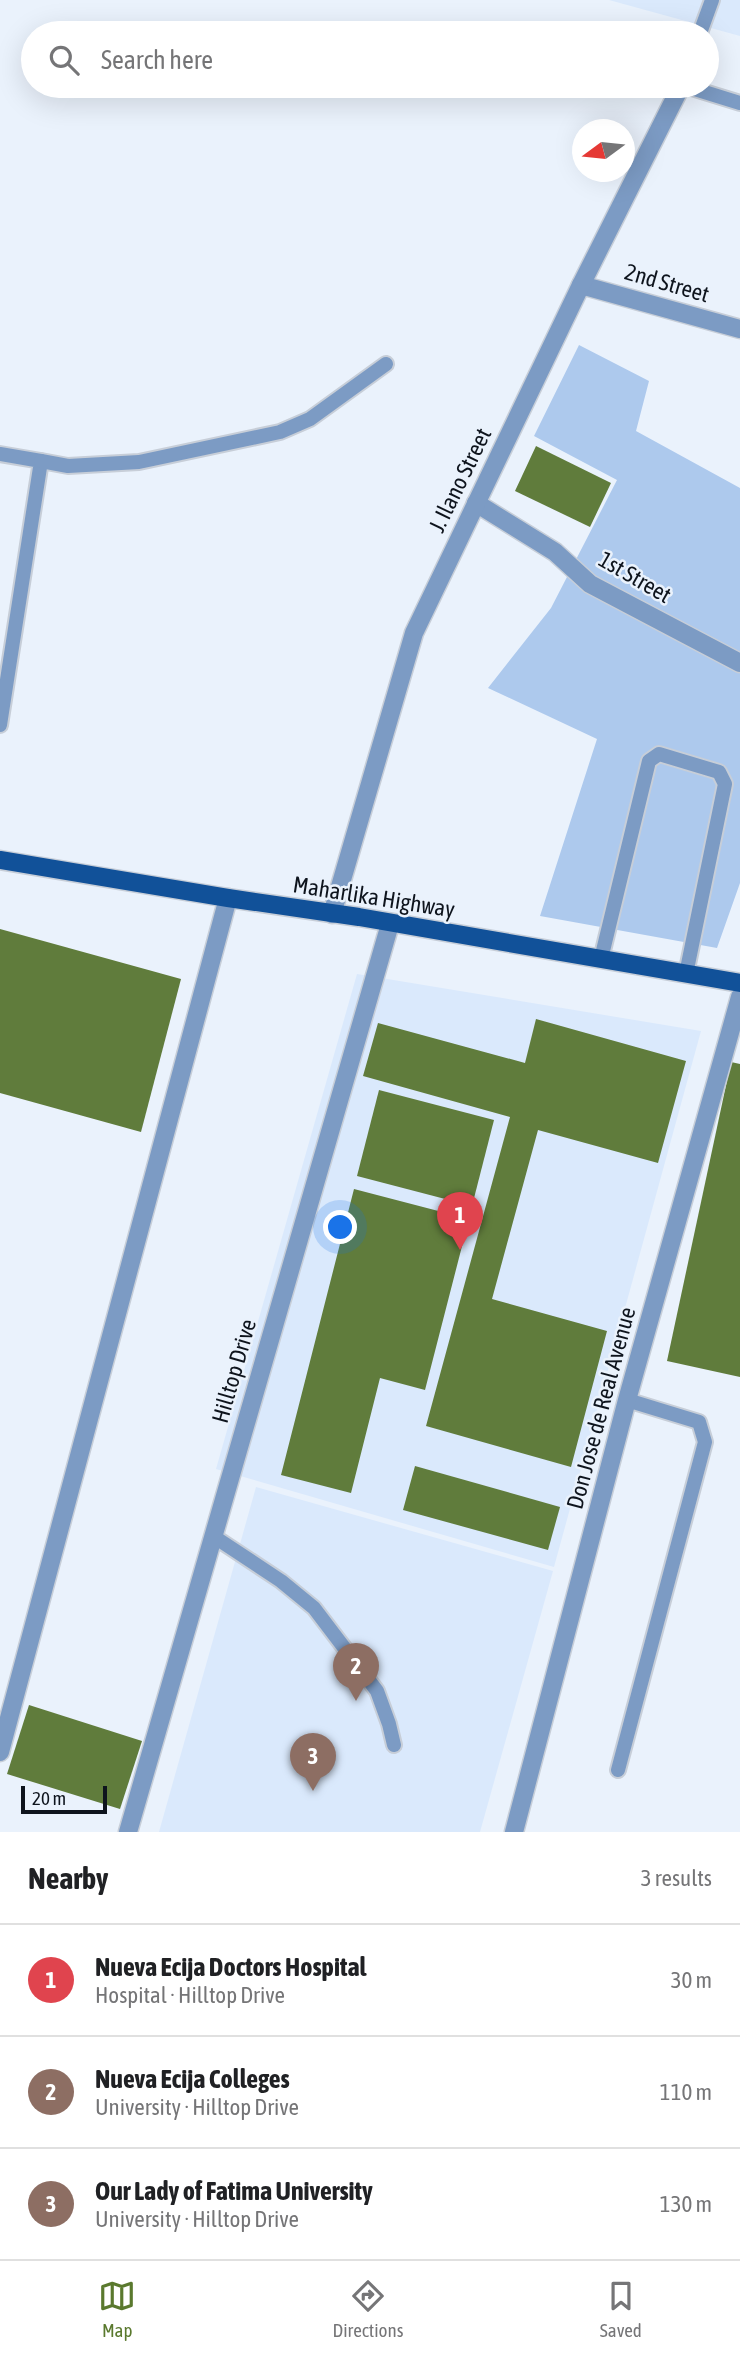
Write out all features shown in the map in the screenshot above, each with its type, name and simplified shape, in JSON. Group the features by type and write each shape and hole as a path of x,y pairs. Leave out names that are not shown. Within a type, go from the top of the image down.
{"main road":[{"name":"Maharlika Highway","path":"0,860 740,983"}],"street":[{"name":"J. Ilano Street","path":"332,914 414,633 581,285 677,98"},
{"name":"2nd Street","path":"581,285 740,329"},
{"name":"1st Street","path":"476,503 555,552 590,584 740,663"},
{"path":"0,1752 228,898"},
{"name":"Hilltop Drive","path":"128,1832 390,924"},
{"name":"Don Jose de Real Avenue","path":"514,1832 627,1401 740,997"}],"lane":[{"path":"704,21 712,0"},
{"path":"719,97 740,103"},
{"path":"0,454 68,466 139,462 279,432 310,419 386,364"},
{"path":"0,725 41,461"},
{"path":"601,959 649,761 659,754 719,772 724,784 686,974"},
{"path":"618,1770 705,1442 699,1422 627,1401"},
{"path":"213,1536 281,1581 314,1608 377,1690 394,1745"}],"shaded area":[{"path":"609,0 740,0 740,36 719,30 719,21 685,21"},
{"path":"579,345 649,381 636,431 740,488 740,883 717,948 540,916 597,739 488,688 551,608 617,480 534,436"},
{"path":"357,974 701,1031 554,1567 216,1469"},
{"path":"256,1487 553,1571 480,1832 159,1832"}],"building":[{"path":"536,446 611,483 590,527 515,491"},
{"path":"0,929 181,979 141,1132 0,1093"},
{"path":"536,1019 686,1061 658,1163 538,1130 492,1299 607,1331 571,1467 426,1426 510,1117 363,1076 378,1023 525,1063"},
{"path":"731,1062 740,1064 740,1377 667,1361"},
{"path":"379,1090 494,1120 472,1206 357,1176"},
{"path":"354,1189 469,1219 425,1390 380,1378 351,1493 281,1475"},
{"path":"415,1466 560,1507 548,1550 403,1510"},
{"path":"29,1705 142,1741 120,1809 7,1774"}],"place":[{"name":"Nueva Ecija Doctors Hospital","path":"460,1250"},
{"name":"Nueva Ecija Colleges","path":"356,1701"},
{"name":"Our Lady of Fatima University","path":"313,1791"}]}
